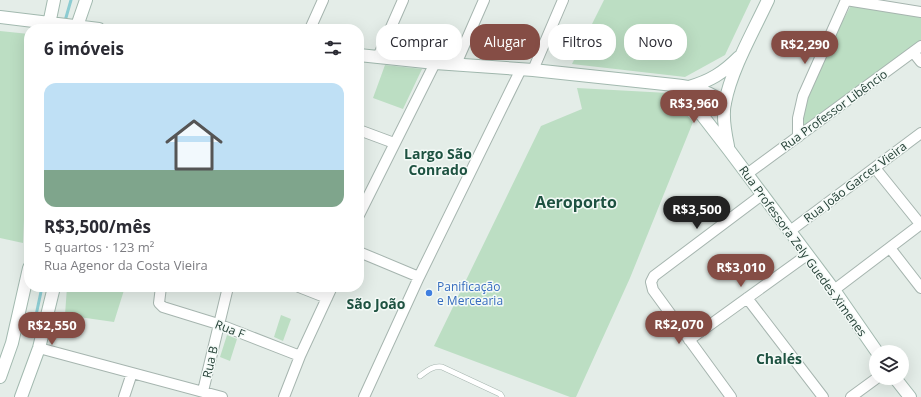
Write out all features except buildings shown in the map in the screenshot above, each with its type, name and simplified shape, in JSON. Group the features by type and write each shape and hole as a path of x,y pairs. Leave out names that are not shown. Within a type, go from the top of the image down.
{"street":[{"path":"51,24 54,0"},
{"path":"76,24 86,0"},
{"path":"312,24 323,0"},
{"path":"392,24 403,0"},
{"path":"456,64 484,0"},
{"path":"364,397 419,277 563,0"},
{"path":"729,150 726,135 725,104 730,83 768,0"},
{"path":"798,137 798,118 803,96 846,0 921,12"},
{"path":"0,17 45,24"},
{"path":"917,49 921,62"},
{"name":"Rua Professor Libêncio","path":"748,174 917,49"},
{"path":"689,87 716,76 743,54"},
{"path":"364,56 376,57"},
{"path":"406,60 674,84 710,93 725,104"},
{"path":"364,205 435,63"},
{"name":"Rua Professora Zely Guedes Ximenes","path":"674,84 695,106 748,174 834,290 872,345"},
{"path":"364,132 394,143"},
{"name":"Rua João Garcez Vieira","path":"790,231 921,133"},
{"path":"834,290 921,224 875,168"},
{"path":"731,397 653,290 651,282 654,276 763,194"},
{"path":"890,248 921,288"},
{"path":"364,254 419,277"},
{"path":"689,340 807,255"},
{"path":"0,376 12,343 24,290"},
{"path":"22,397 39,348 53,292"},
{"name":"Rua F","path":"160,292 159,303 163,307 218,324 300,356"},
{"name":"Rua B","path":"203,391 227,292"},
{"path":"312,292 327,298"},
{"path":"284,397 300,356 330,292"},
{"path":"747,298 823,397"},
{"path":"39,348 222,397"},
{"path":"124,397 132,373"},
{"path":"851,397 869,384"},
{"path":"901,385 910,397"}],"lane":[{"path":"420,376 430,368 436,366 442,367 500,394 502,397"}],"green space":[{"path":"604,0 751,0 725,55 685,77 572,64 574,60 616,60 616,24 592,24"},
{"path":"854,0 921,12 921,40 804,125 802,110 813,75"},
{"path":"0,31 24,33 24,220 23,243 0,238"},
{"path":"385,65 422,69 403,109 373,98"},
{"path":"577,88 668,93 693,122 630,278 576,397 570,397 434,346 541,126 582,109"},
{"path":"67,292 123,292 114,322 65,315"},
{"path":"281,315 291,319 283,341 274,337"},
{"path":"227,335 237,339 230,361 220,357"}],"waterway":[{"path":"65,21 71,0"},
{"path":"35,320 41,292"}],"place":[{"name":"Panificação e Mercearia","path":"429,293"}],"district":[{"name":"Largo São Conrado","path":"438,162"},
{"name":"Aeroporto","path":"576,202"},
{"name":"São João","path":"376,303"},
{"name":"Chalés","path":"779,358"}]}
